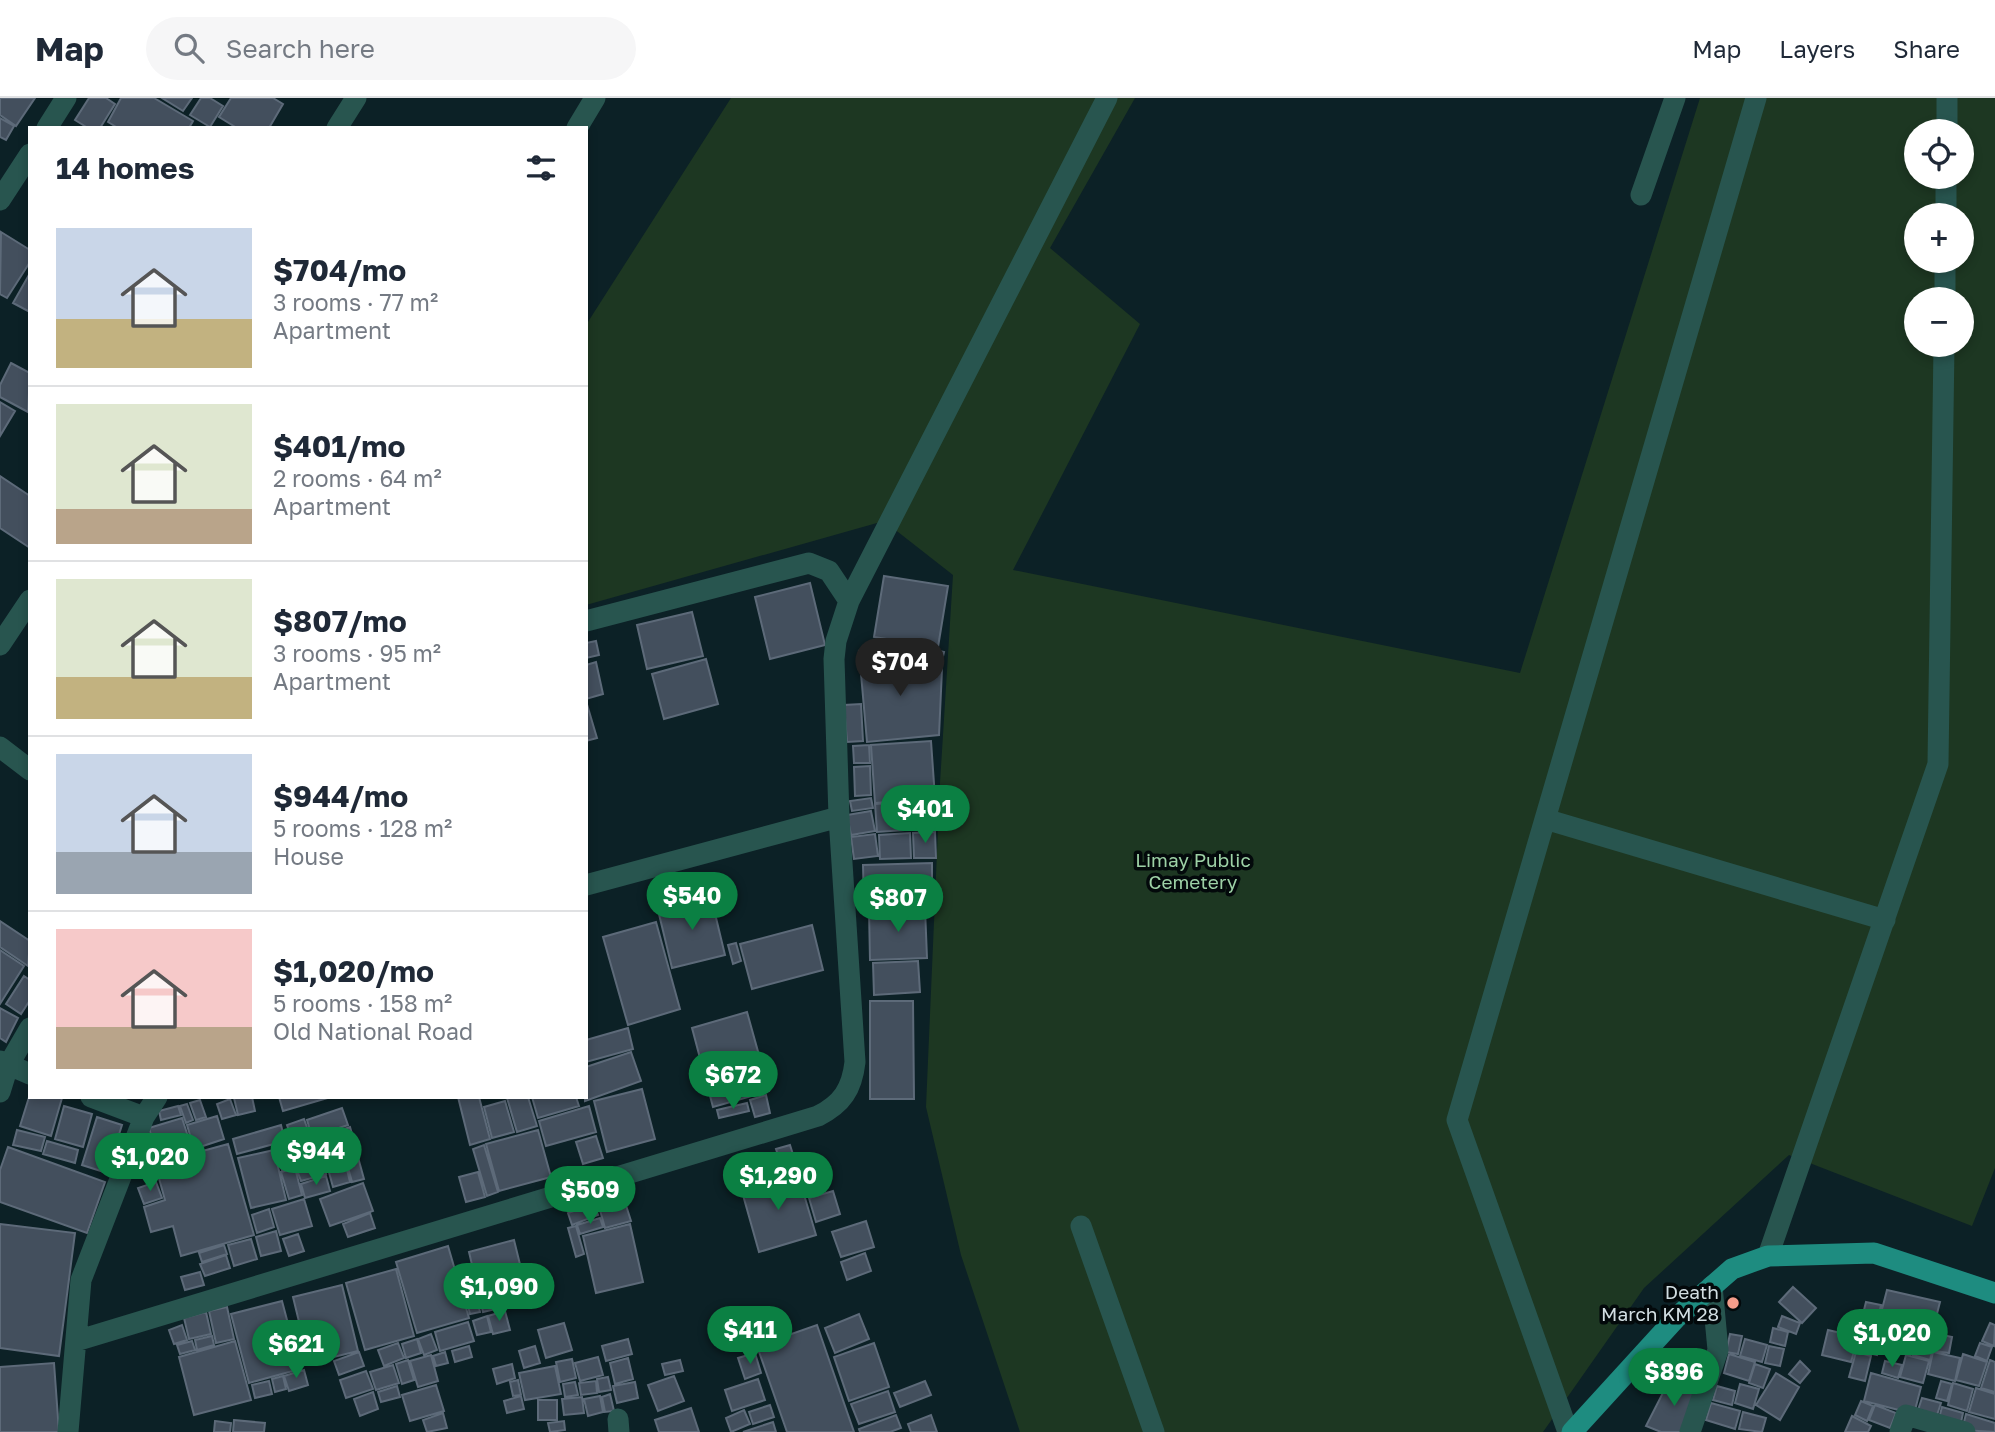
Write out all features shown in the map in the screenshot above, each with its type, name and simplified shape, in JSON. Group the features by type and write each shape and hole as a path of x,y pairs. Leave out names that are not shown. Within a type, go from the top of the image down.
{"main road":[{"path":"1570,1432 1677,1317 1732,1269 1768,1256 1874,1253 1995,1293"}],"street":[{"path":"48,126 66,98"},
{"path":"338,126 356,98"},
{"path":"578,126 595,98"},
{"path":"76,1341 818,1116 834,1108 846,1095 853,1079 855,1062 839,817 834,659 836,641 849,601 1107,98"},
{"path":"1641,195 1675,98"},
{"path":"1570,1432 1457,1120 1756,98"},
{"path":"1947,98 1947,119"},
{"path":"0,200 28,157"},
{"path":"1768,1256 1938,765 1944,357"},
{"path":"588,620 809,563 829,571 849,601"},
{"path":"0,645 28,603"},
{"path":"0,747 28,768"},
{"path":"588,884 839,817"},
{"path":"1545,819 1885,920"},
{"path":"0,1092 4,1063 28,1031"},
{"path":"4,1063 28,1073"},
{"path":"96,1099 144,1117"},
{"path":"68,1432 81,1280 144,1117 156,1099"},
{"path":"1081,1226 1154,1432"},
{"path":"1690,1432 1718,1350 1712,1286"},
{"path":"1900,1432 1906,1415 1965,1432"}],"green space":[{"name":"Limay Public Cemetery","path":"731,98 1135,98 1050,248 1140,324 1013,570 1520,673 1700,98 1995,98 1995,1168 1972,1226 1789,1155 1644,1288 1543,1432 1020,1432 961,1255 926,1107 940,783 953,575 884,521 588,604 588,322"}],"building":[{"path":"0,98 35,98 16,126 0,115"},
{"path":"89,98 106,98 115,104 101,126 85,126 75,120"},
{"path":"121,98 154,98 193,121 190,126 115,126 108,122"},
{"path":"162,98 192,98 183,111"},
{"path":"201,98 210,98 223,106 211,126 190,115"},
{"path":"231,98 273,98 283,104 270,126 234,126 219,117"},
{"path":"0,118 14,126 6,140 0,137"},
{"path":"1,232 28,249 28,265 7,298 0,294"},
{"path":"28,277 28,311 13,303"},
{"path":"11,363 28,372 28,412 0,397 0,385"},
{"path":"0,402 15,411 0,436"},
{"path":"0,476 28,495 28,547 0,528"},
{"path":"884,576 948,586 938,647 874,637"},
{"path":"810,583 825,645 770,659 755,597"},
{"path":"692,612 703,656 647,669 637,625"},
{"path":"596,641 599,655 588,658 588,643"},
{"path":"926,648 944,652 941,665 923,661"},
{"path":"859,651 942,669 939,735 867,742"},
{"path":"706,659 718,704 664,719 652,674"},
{"path":"596,662 603,694 588,698 588,664"},
{"path":"861,704 863,741 847,742 844,705"},
{"path":"588,708 597,738 588,740"},
{"path":"931,741 935,798 875,803 871,745"},
{"path":"869,745 870,763 854,763 853,746"},
{"path":"870,766 871,795 855,796 854,767"},
{"path":"871,798 873,808 852,811 850,801"},
{"path":"932,800 933,828 877,832 875,804"},
{"path":"871,811 875,831 851,835 847,815"},
{"path":"935,832 936,858 914,858 913,833"},
{"path":"910,833 911,858 880,859 879,835"},
{"path":"875,834 878,856 854,859 851,837"},
{"path":"932,863 932,904 864,906 863,865"},
{"path":"711,897 725,955 672,968 658,910"},
{"path":"925,908 927,958 870,960 869,910"},
{"path":"0,921 28,940 28,966 0,947"},
{"path":"656,922 680,1009 628,1025 603,937"},
{"path":"812,925 823,970 752,989 740,944"},
{"path":"736,943 741,961 733,964 728,945"},
{"path":"0,950 24,966 0,1004"},
{"path":"918,961 920,992 874,995 873,963"},
{"path":"24,976 28,979 28,1003 21,1014 6,1004"},
{"path":"870,1001 913,1001 914,1099 870,1099"},
{"path":"0,1008 18,1018 6,1042 0,1038"},
{"path":"747,1012 769,1091 713,1107 692,1028"},
{"path":"628,1028 633,1049 588,1061 588,1039"},
{"path":"631,1052 641,1081 585,1101 588,1099 588,1066"},
{"path":"642,1089 655,1139 607,1152 594,1101"},
{"path":"766,1095 770,1113 755,1117 750,1100"},
{"path":"28,1099 62,1099 51,1136 20,1126"},
{"path":"230,1099 236,1115 222,1119 217,1104"},
{"path":"234,1099 252,1099 255,1111 238,1115"},
{"path":"280,1099 324,1099 283,1111"},
{"path":"458,1099 480,1099 490,1139 470,1145"},
{"path":"507,1099 529,1099 537,1126 517,1132"},
{"path":"533,1099 577,1099 579,1106 538,1118"},
{"path":"200,1100 206,1117 196,1120 190,1103"},
{"path":"505,1101 514,1132 492,1138 484,1107"},
{"path":"747,1103 749,1111 719,1118 717,1110"},
{"path":"187,1104 193,1120 186,1123 180,1106"},
{"path":"64,1106 92,1114 83,1147 55,1139"},
{"path":"178,1106 181,1115 161,1120 159,1111"},
{"path":"589,1106 596,1132 546,1146 539,1121"},
{"path":"342,1108 348,1125 312,1137 307,1120"},
{"path":"217,1116 224,1139 194,1149 187,1125"},
{"path":"97,1117 122,1125 107,1173 82,1165"},
{"path":"182,1118 192,1149 158,1159 149,1128"},
{"path":"304,1119 311,1139 294,1145 287,1125"},
{"path":"281,1125 285,1141 237,1154 233,1139"},
{"path":"350,1127 355,1144 330,1153 323,1136"},
{"path":"17,1130 45,1137 41,1151 13,1145"},
{"path":"538,1130 551,1177 499,1191 486,1144"},
{"path":"596,1136 603,1158 583,1164 576,1142"},
{"path":"321,1137 326,1153 298,1164 292,1149"},
{"path":"47,1141 78,1150 75,1163 43,1154"},
{"path":"286,1141 294,1167 282,1170 274,1144"},
{"path":"228,1144 254,1235 181,1256 173,1226 151,1232 144,1207 165,1200 155,1164"},
{"path":"484,1145 498,1192 487,1196 473,1149"},
{"path":"790,1145 797,1167 783,1171 776,1149"},
{"path":"8,1147 105,1182 87,1233 0,1202 0,1170"},
{"path":"274,1150 286,1200 251,1208 238,1158"},
{"path":"356,1150 364,1179 352,1182 344,1153"},
{"path":"343,1153 350,1182 333,1187 325,1158"},
{"path":"322,1159 326,1174 301,1181 296,1167"},
{"path":"773,1162 778,1173 752,1182 748,1171"},
{"path":"295,1168 302,1195 289,1199 281,1172"},
{"path":"797,1171 816,1235 759,1252 741,1188"},
{"path":"478,1172 485,1197 466,1202 459,1177"},
{"path":"326,1176 330,1191 305,1198 301,1184"},
{"path":"156,1182 162,1198 144,1204 138,1188"},
{"path":"363,1183 373,1211 330,1226 320,1199"},
{"path":"833,1191 840,1214 816,1222 809,1198"},
{"path":"623,1196 631,1221 605,1228 598,1203"},
{"path":"304,1199 312,1226 280,1235 272,1209"},
{"path":"594,1204 598,1215 572,1225 568,1213"},
{"path":"269,1209 274,1227 257,1233 252,1215"},
{"path":"370,1213 375,1228 348,1237 343,1224"},
{"path":"600,1218 603,1227 580,1234 577,1225"},
{"path":"866,1221 874,1247 841,1257 832,1232"},
{"path":"0,1224 75,1233 59,1356 0,1348"},
{"path":"630,1224 643,1282 596,1293 583,1236"},
{"path":"576,1226 584,1254 576,1257 568,1228"},
{"path":"276,1231 281,1251 261,1256 256,1237"},
{"path":"298,1234 304,1251 289,1256 283,1239"},
{"path":"251,1239 257,1259 234,1266 228,1245"},
{"path":"514,1240 529,1301 483,1312 469,1252"},
{"path":"224,1245 227,1254 202,1262 199,1253"},
{"path":"448,1246 469,1318 417,1333 396,1262"},
{"path":"865,1253 871,1271 847,1280 841,1262"},
{"path":"226,1255 230,1268 205,1276 200,1264"},
{"path":"468,1267 476,1292 464,1296 456,1270"},
{"path":"396,1269 414,1336 365,1350 346,1283"},
{"path":"200,1272 204,1285 185,1290 181,1277"},
{"path":"342,1285 358,1351 309,1363 293,1297"},
{"path":"1793,1287 1816,1308 1802,1323 1779,1302"},
{"path":"1887,1290 1940,1302 1933,1329 1880,1317"},
{"path":"476,1295 480,1312 470,1314 466,1298"},
{"path":"282,1301 300,1369 249,1383 231,1314"},
{"path":"1866,1302 1881,1305 1878,1318 1863,1314"},
{"path":"227,1307 234,1339 216,1343 209,1311"},
{"path":"505,1311 510,1330 493,1334 488,1316"},
{"path":"206,1312 211,1334 189,1339 184,1318"},
{"path":"859,1314 869,1339 835,1353 825,1328"},
{"path":"487,1316 491,1332 477,1335 473,1321"},
{"path":"1782,1316 1800,1323 1796,1334 1778,1327"},
{"path":"1864,1317 1885,1321 1877,1355 1856,1350"},
{"path":"1847,1320 1861,1323 1858,1335 1845,1332"},
{"path":"468,1322 474,1341 440,1351 435,1332"},
{"path":"564,1323 572,1350 546,1358 538,1330"},
{"path":"1990,1323 1995,1325 1994,1346 1982,1341"},
{"path":"1898,1324 1936,1332 1932,1350 1894,1341"},
{"path":"182,1325 187,1340 174,1344 169,1330"},
{"path":"817,1325 854,1432 787,1432 757,1346"},
{"path":"1773,1328 1788,1332 1785,1346 1770,1342"},
{"path":"1828,1330 1858,1337 1851,1362 1822,1355"},
{"path":"431,1334 437,1350 424,1355 418,1339"},
{"path":"1730,1334 1742,1336 1738,1354 1726,1352"},
{"path":"1938,1334 1952,1337 1949,1353 1935,1351"},
{"path":"212,1336 214,1345 197,1350 195,1340"},
{"path":"417,1339 421,1353 406,1358 402,1344"},
{"path":"628,1339 632,1354 606,1361 602,1346"},
{"path":"1745,1339 1767,1345 1762,1362 1740,1356"},
{"path":"192,1341 195,1350 180,1354 177,1345"},
{"path":"235,1341 251,1400 194,1415 179,1357"},
{"path":"398,1343 404,1358 384,1366 378,1350"},
{"path":"874,1343 889,1387 849,1401 834,1357"},
{"path":"1893,1343 1911,1347 1910,1355 1891,1350"},
{"path":"1980,1343 1992,1347 1987,1361 1975,1356"},
{"path":"469,1346 472,1357 455,1362 452,1351"},
{"path":"535,1346 540,1363 524,1368 519,1351"},
{"path":"1769,1346 1784,1349 1780,1366 1765,1363"},
{"path":"1915,1348 1932,1352 1930,1360 1913,1355"},
{"path":"359,1352 364,1366 339,1375 334,1361"},
{"path":"445,1352 448,1363 436,1366 433,1356"},
{"path":"1856,1352 1871,1356 1865,1381 1849,1377"},
{"path":"1933,1352 1960,1358 1955,1381 1928,1374"},
{"path":"755,1353 761,1373 745,1379 738,1358"},
{"path":"1729,1354 1755,1362 1749,1381 1724,1373"},
{"path":"1963,1354 1987,1362 1979,1386 1956,1380"},
{"path":"431,1355 438,1381 418,1387 410,1361"},
{"path":"1906,1355 1929,1361 1923,1383 1900,1377"},
{"path":"598,1357 603,1375 580,1381 575,1363"},
{"path":"628,1358 633,1379 615,1384 610,1363"},
{"path":"572,1359 576,1378 560,1382 556,1362"},
{"path":"408,1360 414,1380 402,1384 396,1364"},
{"path":"680,1360 683,1371 665,1375 662,1364"},
{"path":"1990,1360 1995,1362 1995,1392 1981,1388"},
{"path":"1800,1361 1810,1371 1800,1383 1789,1374"},
{"path":"1885,1361 1902,1365 1898,1378 1882,1373"},
{"path":"54,1363 59,1432 0,1432 0,1367"},
{"path":"512,1364 515,1378 497,1384 493,1369"},
{"path":"1755,1364 1770,1369 1763,1388 1749,1383"},
{"path":"393,1365 399,1383 376,1390 370,1372"},
{"path":"555,1366 561,1394 525,1400 519,1373"},
{"path":"304,1370 308,1385 289,1391 284,1376"},
{"path":"366,1371 373,1389 346,1398 340,1380"},
{"path":"1776,1373 1799,1387 1780,1420 1756,1405"},
{"path":"1871,1373 1921,1387 1914,1414 1864,1401"},
{"path":"283,1376 286,1389 275,1392 272,1379"},
{"path":"674,1376 684,1401 658,1411 648,1385"},
{"path":"608,1377 611,1390 599,1392 597,1379"},
{"path":"1671,1377 1700,1390 1686,1432 1661,1432 1646,1426"},
{"path":"758,1379 765,1400 732,1411 725,1390"},
{"path":"518,1380 521,1395 513,1396 510,1382"},
{"path":"269,1381 272,1394 255,1398 252,1385"},
{"path":"596,1381 597,1393 581,1395 579,1383"},
{"path":"925,1381 931,1395 900,1407 894,1393"},
{"path":"1941,1381 1952,1384 1947,1401 1936,1398"},
{"path":"575,1382 578,1395 565,1397 563,1384"},
{"path":"635,1382 638,1398 617,1403 613,1386"},
{"path":"1953,1383 1973,1389 1967,1411 1948,1405"},
{"path":"1740,1384 1759,1389 1753,1409 1735,1403"},
{"path":"436,1385 444,1411 410,1421 402,1395"},
{"path":"397,1386 400,1397 381,1402 378,1392"},
{"path":"1717,1386 1735,1391 1732,1405 1713,1400"},
{"path":"1976,1388 1995,1394 1995,1419 1969,1412"},
{"path":"888,1391 895,1412 859,1424 851,1404"},
{"path":"373,1392 378,1409 360,1416 354,1399"},
{"path":"610,1394 614,1411 605,1412 602,1397"},
{"path":"521,1396 524,1409 507,1413 504,1401"},
{"path":"600,1396 603,1412 588,1416 584,1399"},
{"path":"582,1397 584,1413 564,1415 562,1399"},
{"path":"1922,1398 1941,1403 1936,1418 1917,1413"},
{"path":"538,1400 557,1400 557,1420 538,1420"},
{"path":"1861,1401 1873,1406 1867,1421 1855,1415"},
{"path":"1711,1403 1740,1411 1735,1429 1706,1420"},
{"path":"770,1405 774,1417 753,1424 749,1412"},
{"path":"1875,1405 1896,1413 1890,1428 1869,1420"},
{"path":"1942,1407 1963,1413 1960,1427 1938,1422"},
{"path":"691,1408 699,1432 659,1432 655,1420"},
{"path":"744,1410 750,1424 731,1432 726,1418"},
{"path":"1743,1412 1766,1418 1762,1432 1739,1429"},
{"path":"443,1413 447,1428 427,1432 423,1420"},
{"path":"1966,1414 1995,1423 1995,1432 1962,1430"},
{"path":"896,1415 901,1428 890,1432 860,1432 859,1429"},
{"path":"931,1415 937,1432 911,1432 908,1424"},
{"path":"1852,1416 1871,1426 1868,1432 1845,1432"},
{"path":"234,1420 265,1423 264,1432 233,1432"},
{"path":"215,1421 231,1423 230,1432 214,1432"},
{"path":"564,1421 565,1430 550,1432 548,1423"},
{"path":"773,1422 776,1432 743,1432"}],"place":[{"name":"Death March KM 28","path":"1733,1303"}]}
